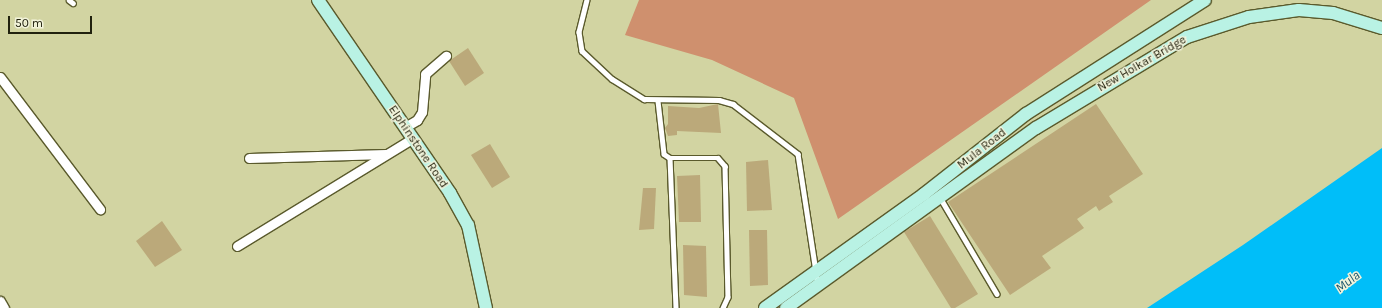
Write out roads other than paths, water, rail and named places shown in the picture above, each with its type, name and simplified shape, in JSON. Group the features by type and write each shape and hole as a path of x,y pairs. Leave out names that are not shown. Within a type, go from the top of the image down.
{"main road":[{"name":"Elphinstone Road","path":"318,0 405,127 468,225 486,308"},
{"name":"Mula Road","path":"937,192 1026,114 1205,0"},
{"name":"New Holkar Bridge","path":"1014,144 1069,108 1182,40 1249,17 1314,11 1382,28"},
{"path":"1005,131 1014,144"},
{"name":"Mula Road","path":"786,308 817,280 937,192 1014,144"},
{"name":"Mula Road","path":"766,308 817,280"}],"street":[{"path":"405,127 417,120 422,112 425,74 446,56"},
{"path":"0,77 100,209"},
{"path":"237,246 412,138"},
{"path":"249,158 387,154"},
{"path":"0,301 4,308"}],"lane":[{"path":"588,0 579,32 582,51 612,79 644,99 658,101 719,100 733,104 798,154 817,280"},
{"path":"658,101 661,144 664,154 670,158 718,158 726,166 728,297 723,308"},
{"path":"670,158 676,308"},
{"path":"937,192 997,294"}],"water":[{"name":"Mula","path":"1382,148 1382,308 1147,308 1243,245"}]}
